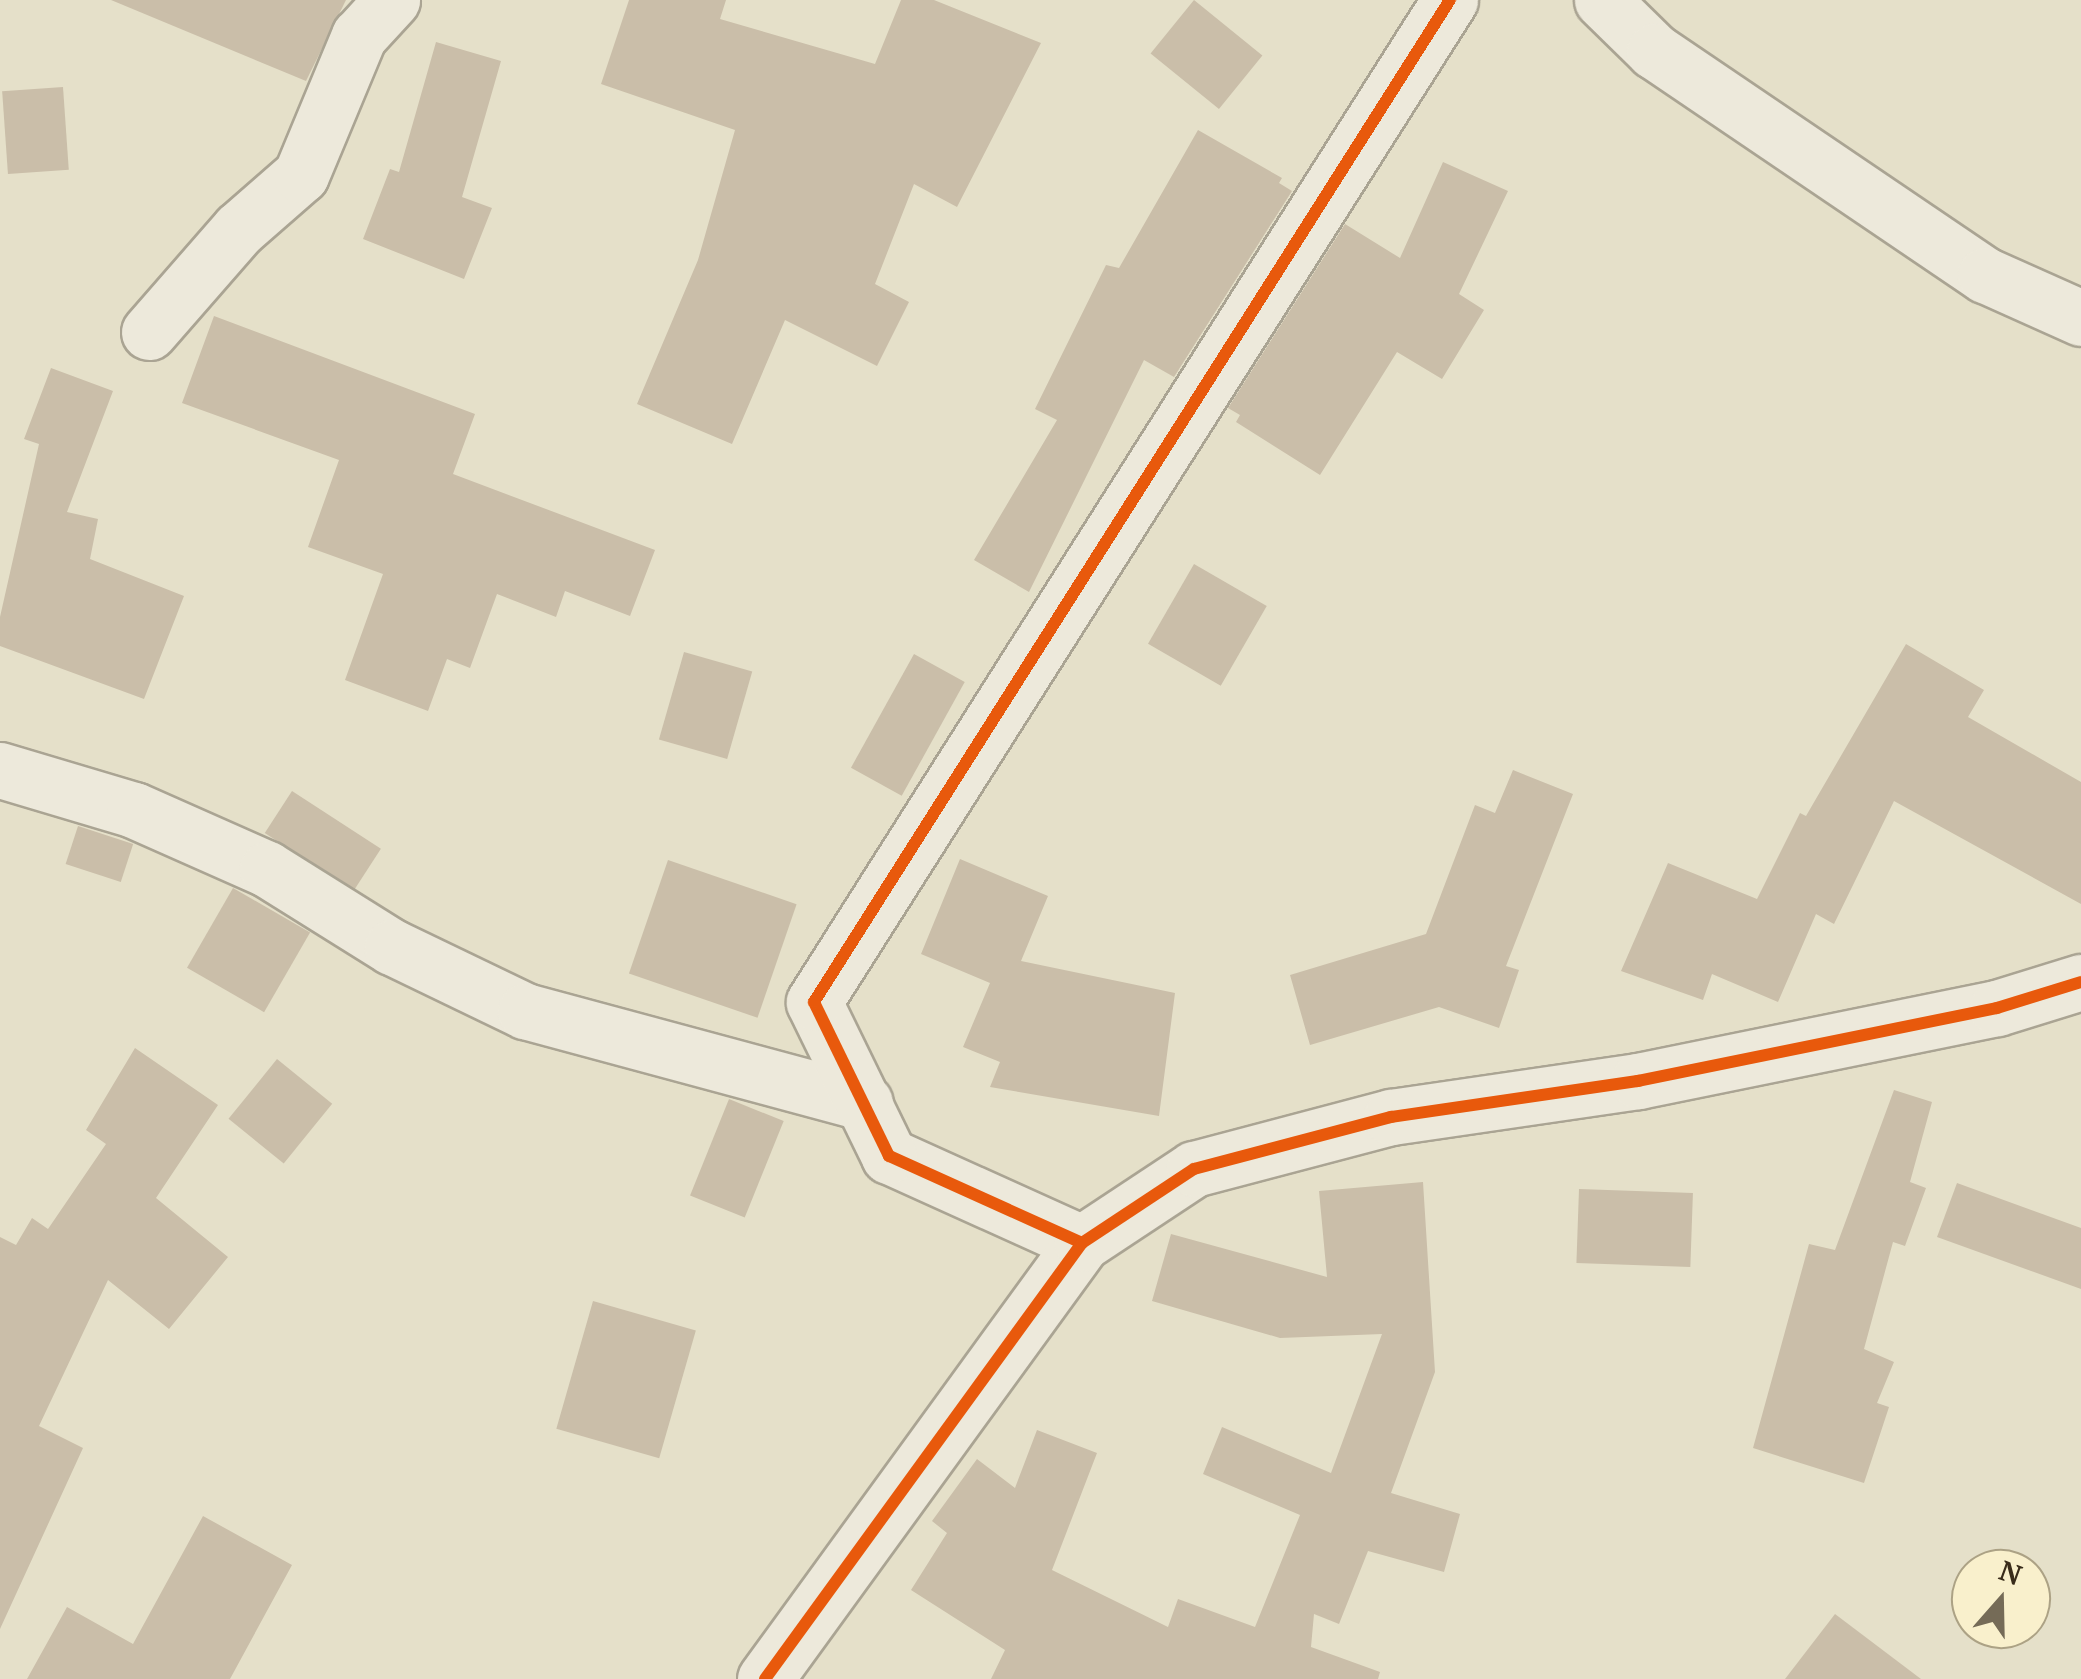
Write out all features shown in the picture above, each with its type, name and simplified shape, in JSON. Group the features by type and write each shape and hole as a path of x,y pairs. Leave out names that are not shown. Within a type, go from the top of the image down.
{"street":[{"path":"149,332 238,229 301,175 358,36 392,0"},
{"path":"1082,1243 889,1156 814,1002 1450,0"},
{"path":"1602,0 1654,51 1985,275 2081,318"},
{"path":"0,770 134,810 266,869 392,947 525,1011 866,1104"},
{"path":"765,1679 1082,1243 1194,1169 1391,1117 1638,1081 1940,1020 2081,982"}],"building":[{"path":"111,0 346,0 306,81"},
{"path":"629,0 726,0 720,19 875,64 901,0 934,0 1041,43 957,207 914,184 875,284 909,302 877,366 785,320 732,444 637,404 698,260 735,130 601,84"},
{"path":"1194,0 1262,55 1219,109 1151,54"},
{"path":"436,42 501,61 462,197 492,208 464,279 363,239 390,169 399,172"},
{"path":"63,87 69,170 8,174 2,91"},
{"path":"1198,130 1282,178 1279,183 1292,191 1174,377 1144,360 1029,592 974,560 1057,420 1035,409 1106,265 1119,268"},
{"path":"1443,162 1508,191 1459,294 1484,310 1442,379 1397,352 1320,475 1236,422 1240,415 1228,408 1345,224 1400,258"},
{"path":"214,316 475,414 453,474 655,550 630,616 565,591 556,617 497,594 470,668 447,659 428,711 345,680 383,574 308,547 339,460 182,403"},
{"path":"51,368 113,391 67,512 98,519 90,559 184,596 144,699 0,646 0,617 39,444 24,439"},
{"path":"1194,564 1267,606 1221,686 1148,644"},
{"path":"1906,644 1984,690 1968,717 2081,782 2081,904 1894,801 1834,924 1816,914 1778,1002 1712,974 1703,1000 1621,971 1668,863 1757,899 1800,813 1806,816"},
{"path":"684,652 752,672 727,759 659,739"},
{"path":"914,654 965,682 902,796 851,768"},
{"path":"1513,770 1573,794 1506,966 1519,970 1499,1028 1439,1007 1310,1045 1290,975 1426,934 1475,805 1495,813"},
{"path":"292,791 381,849 354,891 265,833"},
{"path":"78,826 133,844 121,882 66,864"},
{"path":"960,859 1048,896 1021,961 1175,993 1159,1116 990,1087 1000,1062 963,1047 990,983 921,954"},
{"path":"668,860 797,904 758,1018 629,973"},
{"path":"233,888 310,932 264,1012 187,968"},
{"path":"135,1048 218,1105 156,1198 228,1257 169,1329 108,1280 39,1426 83,1448 0,1629 0,1237 16,1245 32,1218 48,1229 106,1144 86,1130"},
{"path":"277,1059 332,1104 284,1164 229,1119"},
{"path":"1894,1090 1932,1102 1910,1182 1926,1188 1905,1246 1893,1242 1864,1349 1894,1362 1877,1403 1889,1407 1864,1483 1753,1448 1809,1244 1835,1250"},
{"path":"729,1099 784,1121 745,1218 690,1195"},
{"path":"1423,1182 1435,1372 1391,1493 1460,1514 1444,1572 1368,1551 1339,1624 1314,1614 1311,1647 1380,1672 1378,1679 991,1679 1005,1650 911,1590 947,1533 932,1521 977,1459 1015,1488 1037,1430 1097,1453 1052,1570 1168,1627 1178,1599 1255,1627 1300,1515 1203,1474 1222,1427 1331,1473 1382,1334 1280,1338 1152,1301 1171,1234 1327,1277 1319,1191"},
{"path":"1957,1183 2081,1228 2081,1289 1937,1237"},
{"path":"1579,1189 1693,1193 1690,1267 1576,1263"},
{"path":"593,1301 696,1330 659,1458 556,1429"},
{"path":"203,1516 292,1565 230,1679 27,1679 67,1607 133,1644"},
{"path":"1835,1614 1921,1679 1785,1679"}],"cycle path":[{"path":"1082,1243 889,1156 814,1002 1450,0"},
{"path":"765,1679 1082,1243 1194,1169 1391,1117 1638,1081 1997,1008 2081,982"}]}
